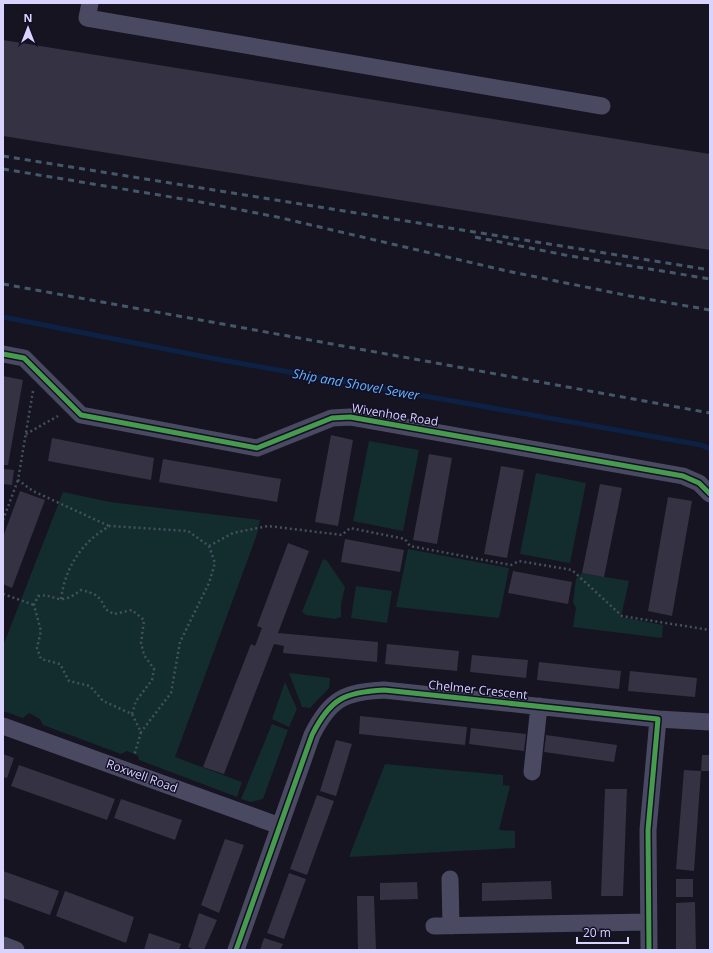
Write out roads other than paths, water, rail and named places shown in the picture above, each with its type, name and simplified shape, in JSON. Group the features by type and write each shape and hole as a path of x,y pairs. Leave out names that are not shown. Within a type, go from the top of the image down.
{"street":[{"path":"90,3 87,18 602,106"},
{"name":"Wivenhoe Road","path":"3,354 24,358 81,415 257,448 332,418 350,416 683,476 699,483 710,494"},
{"name":"Chelmer Crescent","path":"236,950 312,735 320,720 332,704 346,696 362,691 384,690 658,719 710,722"},
{"path":"532,772 539,706"},
{"path":"649,950 648,830 658,719"},
{"name":"Roxwell Road","path":"3,726 280,826"},
{"path":"450,879 451,926"},
{"path":"434,926 649,922"},
{"path":"3,945 16,950"}],"waterway":[{"name":"Ship and Shovel Sewer","path":"3,317 216,359 701,445 710,449"}],"railway":[{"path":"3,156 710,270"},
{"path":"3,169 195,201 277,217 507,271 630,296 710,310"},
{"path":"475,237 565,255 710,279"},
{"path":"3,284 710,413"}]}
